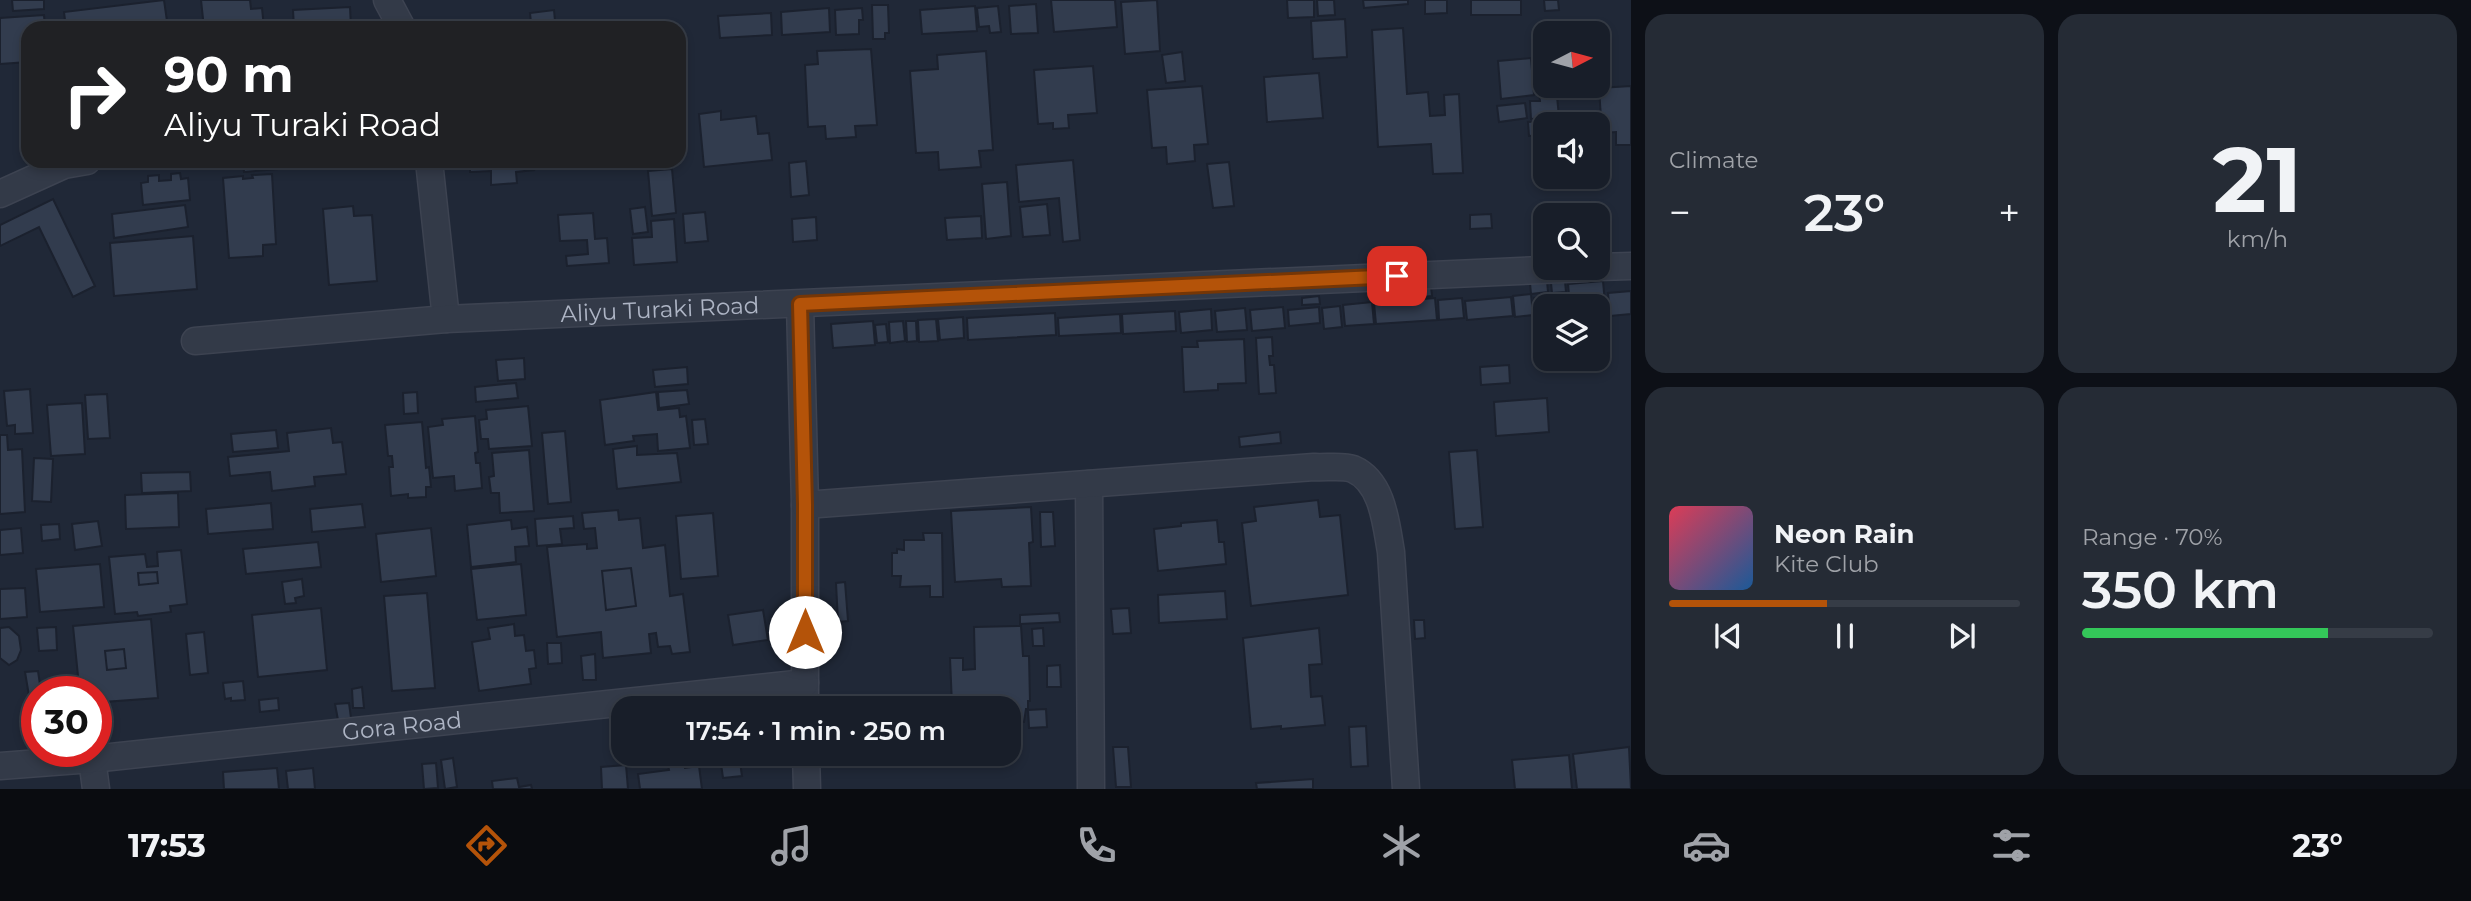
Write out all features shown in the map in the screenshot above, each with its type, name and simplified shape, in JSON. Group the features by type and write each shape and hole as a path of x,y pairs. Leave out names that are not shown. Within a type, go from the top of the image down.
{"street":[{"path":"387,0 398,21"},
{"path":"0,194 57,168"},
{"path":"430,168 446,319"},
{"path":"1610,267 1631,266"},
{"name":"Aliyu Turaki Road","path":"195,341 446,319 1533,270"},
{"path":"800,304 805,505 805,696"},
{"path":"805,505 1314,467 1352,469 1374,486 1384,514 1391,552 1406,789"},
{"path":"1089,484 1091,789"},
{"name":"Gora Road","path":"112,757 611,713"},
{"name":"Gora Road","path":"0,766 21,764"},
{"path":"806,766 807,789"},
{"path":"93,767 96,789"}],"building":[{"path":"12,0 44,0 44,9 13,11"},
{"path":"164,0 167,21 65,21 64,12"},
{"path":"201,0 250,0 251,9 262,8 263,21 203,21"},
{"path":"1051,0 1115,0 1117,27 1054,32"},
{"path":"1157,0 1160,51 1125,54 1121,2"},
{"path":"1287,0 1314,0 1314,17 1288,18"},
{"path":"1317,0 1334,0 1335,15 1318,16"},
{"path":"1363,0 1408,0 1408,4 1364,8"},
{"path":"1425,0 1447,0 1447,13 1425,14"},
{"path":"1471,0 1521,0 1521,15 1471,15"},
{"path":"1544,0 1558,0 1559,10 1545,11"},
{"path":"1036,4 1038,33 1011,34 1009,6"},
{"path":"872,5 888,5 889,33 885,33 885,39 873,39"},
{"path":"975,6 977,31 922,34 920,10"},
{"path":"998,6 1001,32 990,33 989,26 979,27 977,8"},
{"path":"350,7 351,21 294,21 293,10"},
{"path":"829,8 830,32 782,35 781,12"},
{"path":"862,8 863,20 859,20 859,34 836,35 835,10"},
{"path":"554,10 555,21 531,21 530,13"},
{"path":"771,13 772,35 720,38 718,16"},
{"path":"44,15 44,21 21,21 21,62 0,64 0,18"},
{"path":"1345,19 1347,57 1313,59 1311,21"},
{"path":"1403,28 1407,94 1428,92 1430,116 1445,115 1444,95 1459,94 1463,173 1433,174 1431,144 1378,147 1372,30"},
{"path":"871,49 877,125 855,126 856,137 826,139 825,126 808,127 805,65 818,64 817,51"},
{"path":"986,51 993,150 979,151 981,167 939,170 938,152 916,153 910,71 938,69 937,55"},
{"path":"1182,52 1185,81 1166,83 1162,55"},
{"path":"1531,58 1533,95 1501,99 1498,61"},
{"path":"1093,66 1097,113 1068,115 1069,128 1053,129 1053,123 1038,124 1034,70"},
{"path":"1319,73 1323,118 1267,122 1264,77"},
{"path":"1202,86 1208,144 1194,145 1195,161 1167,164 1166,147 1152,148 1147,90"},
{"path":"1631,86 1631,145 1616,145 1616,132 1610,132 1610,112 1601,112 1600,98 1610,98 1610,87"},
{"path":"1540,98 1557,98 1559,112 1533,112 1531,119 1530,101 1540,101"},
{"path":"1525,103 1527,118 1499,122 1497,106"},
{"path":"721,111 721,120 756,116 758,134 769,133 772,160 704,167 699,114"},
{"path":"1528,122 1533,122 1533,136 1529,136"},
{"path":"1073,160 1080,240 1063,242 1059,198 1019,202 1016,165"},
{"path":"806,161 809,195 791,197 789,163"},
{"path":"1229,162 1234,206 1213,208 1207,164"},
{"path":"244,168 277,169 244,172"},
{"path":"470,168 534,170 516,172 517,183 491,185 491,171 470,172"},
{"path":"672,169 676,213 652,216 648,171"},
{"path":"180,173 181,179 188,178 190,200 143,205 141,183 148,182 148,176 159,175 159,181 171,180 171,174"},
{"path":"272,174 276,244 263,245 263,256 229,258 223,178 243,176 243,179 253,178 252,175"},
{"path":"1007,182 1011,236 986,239 982,184"},
{"path":"53,199 95,286 73,297 39,227 0,246 0,225"},
{"path":"1047,204 1050,235 1023,237 1020,207"},
{"path":"185,205 188,227 114,238 112,214"},
{"path":"353,206 354,216 372,215 377,281 329,285 323,209"},
{"path":"645,207 648,232 633,234 630,209"},
{"path":"705,212 708,241 685,243 683,214"},
{"path":"593,213 595,239 607,238 609,263 567,266 566,256 588,254 587,240 560,241 558,215"},
{"path":"1491,214 1492,228 1470,229 1470,215"},
{"path":"981,216 982,238 947,240 945,218"},
{"path":"816,217 817,240 793,242 792,219"},
{"path":"674,219 677,262 634,265 632,238 652,237 651,221"},
{"path":"193,236 197,289 114,296 110,243"},
{"path":"1547,281 1548,292 1531,294 1530,283"},
{"path":"1565,281 1566,292 1552,293 1551,283"},
{"path":"1603,281 1604,294 1569,294 1568,284"},
{"path":"1431,287 1432,296 1404,299 1403,289"},
{"path":"1631,291 1631,314 1610,316 1608,293"},
{"path":"1531,294 1533,315 1515,317 1513,296"},
{"path":"1319,296 1320,304 1302,305 1302,298"},
{"path":"1511,297 1513,316 1467,320 1465,301"},
{"path":"1435,298 1437,320 1376,324 1374,303"},
{"path":"1462,298 1464,318 1439,320 1438,300"},
{"path":"1372,302 1374,324 1345,326 1343,305"},
{"path":"1340,306 1342,327 1324,329 1322,308"},
{"path":"1283,307 1285,328 1252,331 1250,310"},
{"path":"1319,307 1320,323 1289,326 1288,310"},
{"path":"1245,308 1247,330 1217,332 1215,311"},
{"path":"1211,309 1212,330 1181,333 1179,312"},
{"path":"1175,311 1176,331 1123,334 1122,314"},
{"path":"1055,313 1056,335 968,340 967,318"},
{"path":"1120,314 1121,333 1059,336 1058,318"},
{"path":"963,317 964,338 940,340 938,319"},
{"path":"936,319 938,341 919,342 918,320"},
{"path":"873,321 875,345 833,348 831,324"},
{"path":"903,321 905,341 890,343 889,322"},
{"path":"906,321 916,321 917,341 907,342"},
{"path":"886,324 888,342 877,343 875,325"},
{"path":"1272,337 1273,356 1269,356 1270,365 1274,365 1276,393 1259,394 1256,338"},
{"path":"1244,339 1246,383 1218,384 1218,390 1184,392 1182,347 1198,347 1197,341"},
{"path":"524,358 525,379 498,381 496,360"},
{"path":"1509,365 1510,383 1481,385 1480,367"},
{"path":"687,367 688,384 655,387 653,370"},
{"path":"516,383 518,398 476,402 475,387"},
{"path":"30,389 33,433 15,434 15,425 7,426 4,391"},
{"path":"687,390 689,404 659,408 658,392"},
{"path":"417,392 418,413 404,414 403,393"},
{"path":"656,392 658,410 679,408 680,417 686,416 690,448 658,451 657,434 633,436 634,441 605,445 600,400"},
{"path":"107,394 110,438 88,439 85,395"},
{"path":"1547,398 1549,432 1496,436 1494,402"},
{"path":"82,403 85,454 51,456 47,405"},
{"path":"528,406 532,446 489,449 488,439 481,439 479,420 487,419 486,410"},
{"path":"475,416 478,452 475,453 476,463 480,463 482,488 455,491 454,476 433,478 428,427 443,425 442,419"},
{"path":"705,419 708,444 694,445 692,420"},
{"path":"422,422 426,468 429,467 431,487 426,487 426,497 408,498 408,494 391,496 389,467 393,467 392,456 388,456 385,425"},
{"path":"331,428 333,443 342,442 346,474 314,477 315,486 272,491 270,472 230,476 228,457 289,451 287,433"},
{"path":"276,430 278,448 233,452 231,434"},
{"path":"565,431 571,502 548,504 542,433"},
{"path":"1280,432 1281,443 1240,447 1239,437"},
{"path":"0,435 7,435 8,450 22,449 25,512 0,514"},
{"path":"637,446 637,455 677,453 681,482 617,489 613,449"},
{"path":"529,450 534,511 500,513 499,493 491,493 489,477 494,476 492,453"},
{"path":"1477,450 1483,527 1455,529 1449,452"},
{"path":"34,458 53,459 51,502 32,501"},
{"path":"190,472 191,491 142,493 141,473"},
{"path":"178,493 179,527 126,529 125,495"},
{"path":"1318,500 1320,517 1340,515 1348,595 1251,606 1242,523 1256,521 1254,507"},
{"path":"271,503 273,529 208,534 206,509"},
{"path":"362,504 365,527 312,532 310,509"},
{"path":"1031,507 1031,586 1002,587 1001,579 955,582 951,511"},
{"path":"618,510 619,520 640,518 643,548 665,545 670,596 683,594 690,652 672,654 670,646 658,647 656,633 649,634 651,653 603,658 601,632 557,637 547,547 587,544 587,549 597,548 595,528 584,529 582,513"},
{"path":"1040,512 1053,512 1055,546 1041,547"},
{"path":"713,513 718,576 681,579 676,516"},
{"path":"573,516 574,528 560,529 562,544 537,546 535,519"},
{"path":"511,520 512,529 527,527 529,546 515,547 516,562 471,567 467,525"},
{"path":"1217,520 1219,542 1224,542 1226,564 1158,571 1154,529 1181,526 1181,523"},
{"path":"98,521 102,546 75,550 72,524"},
{"path":"59,524 60,539 42,541 41,525"},
{"path":"21,528 23,553 0,555 0,530"},
{"path":"431,528 436,576 381,582 376,534"},
{"path":"923,533 942,533 943,597 930,597 930,586 900,587 901,576 892,576 892,553 897,553 897,549 904,550 904,540 924,540"},
{"path":"318,542 321,567 246,574 243,549"},
{"path":"181,550 187,604 170,606 171,612 138,616 137,612 115,614 109,557 145,554 147,567 158,566 157,552"},
{"path":"100,564 104,607 40,612 36,569"},
{"path":"521,564 526,615 477,620 471,569"},
{"path":"631,568 636,606 606,610 602,571"},
{"path":"157,572 158,583 139,585 138,573"},
{"path":"302,579 304,596 295,598 296,603 285,604 282,582"},
{"path":"845,582 848,621 838,622 836,583"},
{"path":"25,588 27,617 0,619 0,589"},
{"path":"1225,591 1227,619 1159,623 1158,595"},
{"path":"427,593 435,688 392,691 384,596"},
{"path":"321,608 327,670 258,677 252,615"},
{"path":"1129,608 1131,633 1113,634 1111,609"},
{"path":"763,610 768,640 733,645 728,615"},
{"path":"1059,613 1060,622 1020,624 1020,615"},
{"path":"151,619 158,698 112,701 112,676 78,676 73,626"},
{"path":"1414,620 1424,620 1425,638 1415,639"},
{"path":"514,624 515,636 524,635 526,651 534,650 536,668 529,669 531,684 479,691 472,642 490,639 488,628"},
{"path":"1021,626 1023,656 1029,656 1030,701 1024,722 1021,722 1021,696 952,696 950,658 963,658 963,670 975,669 974,627"},
{"path":"9,627 19,636 21,650 17,660 9,665 0,658 0,628"},
{"path":"56,627 57,650 39,651 37,628"},
{"path":"1043,628 1044,646 1033,646 1032,629"},
{"path":"1319,628 1322,664 1309,665 1311,697 1322,696 1325,725 1251,729 1243,638"},
{"path":"204,632 208,673 190,675 186,634"},
{"path":"547,643 561,643 562,663 548,664"},
{"path":"124,649 126,668 107,670 105,651"},
{"path":"595,654 596,680 583,680 581,656"},
{"path":"1060,665 1061,687 1047,687 1047,666"},
{"path":"38,671 39,676 26,676 25,672"},
{"path":"243,681 245,700 225,699 223,683"},
{"path":"362,687 364,708 353,708 352,689"},
{"path":"278,698 279,710 260,712 259,700"},
{"path":"349,703 351,718 338,720 335,704"},
{"path":"1046,709 1047,727 1029,728 1028,710"},
{"path":"1366,726 1368,766 1351,767 1349,727"},
{"path":"1113,747 1128,747 1131,787 1116,787"},
{"path":"1629,747 1631,789 1577,789 1573,754"},
{"path":"1569,755 1572,789 1515,789 1512,760"},
{"path":"453,758 457,787 445,789 441,760"},
{"path":"436,763 438,788 424,789 422,764"},
{"path":"626,766 628,789 602,789 601,767"},
{"path":"668,766 699,766 702,789 640,789 638,774 669,770"},
{"path":"721,766 741,766 742,776 723,778"},
{"path":"277,768 279,789 224,789 223,772"},
{"path":"313,768 315,789 288,789 286,771"},
{"path":"517,778 519,787 531,785 532,789 493,789 492,781"},
{"path":"1313,779 1313,789 1257,789 1256,783"}],"route":[{"path":"805,632 800,304 1397,276"}]}
